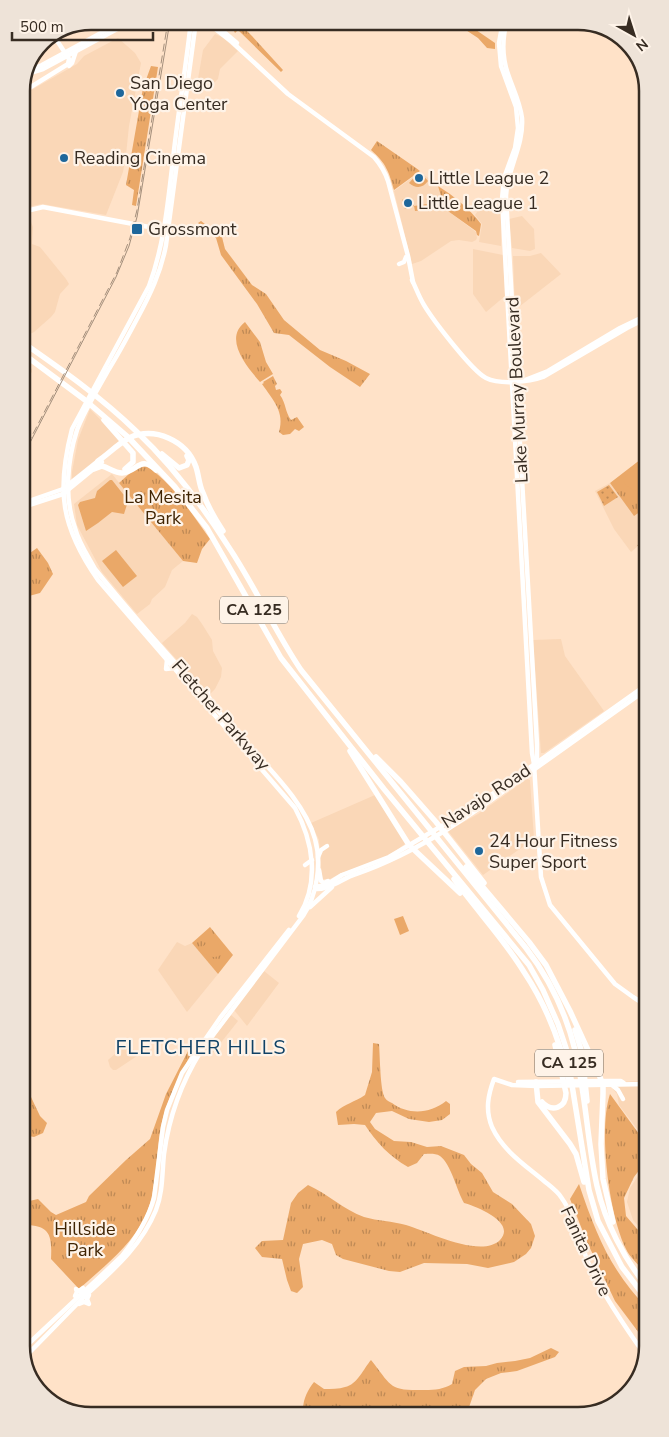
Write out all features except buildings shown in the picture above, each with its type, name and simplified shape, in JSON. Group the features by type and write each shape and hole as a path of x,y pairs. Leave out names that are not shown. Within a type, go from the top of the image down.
{"highway":[{"name":"CA 125","path":"30,347 101,400 126,422 146,441 184,485 233,553 289,652 347,727 526,948 550,986 563,1014 575,1051 598,1188 616,1237 630,1264 639,1276"},
{"name":"CA 125","path":"30,359 96,408 160,468 207,528 281,658 529,966 543,990 566,1048 589,1190 595,1213 610,1247 639,1289"},
{"path":"96,408 99,415 128,445 134,458 131,466 124,470 116,469 100,462 119,446 133,440 152,435 171,439 182,446 196,467 204,497 232,547 233,553"},
{"path":"126,422 138,430 177,467 181,468 187,465 188,458 177,445 152,435"},
{"path":"94,469 102,466 117,472 124,472 140,464 148,464 189,504"},
{"path":"334,725 412,847 451,883 490,926"},
{"path":"347,727 401,782 441,829 472,867 514,925"},
{"path":"438,840 472,875 546,965 566,1001 602,1083 601,1144 603,1179 616,1237"},
{"path":"433,848 447,870 524,971 544,1006 554,1030 565,1067 580,1138"},
{"path":"566,1001 582,1053 588,1109 586,1116"},
{"path":"538,1084 544,1105 555,1108 564,1104 566,1094 544,1006"},
{"path":"538,1084 537,1098 540,1105 576,1154 595,1213"}],"main road":[{"path":"34,69 78,48 107,30"},
{"path":"60,44 68,48 86,46 111,30"},
{"name":"Fletcher Parkway","path":"166,230 190,30"},
{"name":"Fletcher Parkway","path":"30,1342 122,1256 143,1226 154,1198 161,1140 167,1110 182,1073 300,914 313,887 312,860 308,836 295,808 174,668 166,669 167,660 102,587 83,559 70,530 66,490 77,431 160,272 195,30"},
{"path":"216,30 232,42 288,94 379,163 386,176 413,282"},
{"path":"222,30 290,94"},
{"name":"Lake Murray Boulevard","path":"502,30 500,66 516,107 518,128 515,148 504,178 502,198 522,508 531,688 532,753 541,877 550,904 615,984 639,1001"},
{"name":"Lake Murray Boulevard","path":"504,30 501,39 505,65 520,106 522,117 520,144 510,173 506,196 518,500 522,508 529,681 534,693 537,758 534,767"},
{"path":"86,46 95,36"},
{"path":"52,75 68,64 69,60 57,40"},
{"path":"49,63 59,52 60,44"},
{"path":"30,88 71,64 78,48"},
{"path":"38,83 67,63 66,54"},
{"path":"35,68 62,60 64,63 62,67"},
{"path":"30,210 43,207 166,230"},
{"path":"404,243 413,282 428,312 474,370 489,379 497,381 535,380 550,374 639,323"},
{"path":"399,264 404,262 406,258"},
{"path":"500,304 508,306"},
{"path":"525,380 548,371 620,328 639,319"},
{"path":"30,501 66,490 100,462"},
{"path":"30,504 66,490 94,469 100,462"},
{"name":"Fletcher Parkway","path":"66,490 74,528 96,569 292,796 307,820 315,839 318,857 309,906 274,954 230,1007"},
{"path":"208,690 208,696 213,705"},
{"name":"Navajo Road","path":"441,829 480,808 512,780 534,767 581,730 639,690"},
{"name":"Navajo Road","path":"313,887 326,885 412,847 495,795 639,695"},
{"path":"572,742 581,734 581,730"},
{"path":"315,839 327,846 321,850 318,857 321,881 337,880"},
{"path":"305,865 312,860"},
{"path":"303,916 337,880"},
{"path":"274,954 276,946"},
{"path":"31,1350 128,1255 146,1232 161,1193 168,1130 180,1090 201,1051 227,1016 230,1007"},
{"name":"Fanita Drive","path":"538,1084 510,1083 494,1079 487,1110 495,1132 508,1150 561,1196 576,1227 591,1268 611,1304 639,1346"},
{"path":"538,1084 592,1084 621,1081 624,1083"},
{"path":"602,1083 612,1085 639,1084"},
{"path":"612,1085 618,1090 623,1099"},
{"path":"77,1304 84,1302 88,1304 87,1299 91,1291"}],"shaded area":[{"path":"215,34 222,37 238,51 220,69 218,79 214,83 198,79 203,50"},
{"path":"118,38 135,53 141,63 129,126 123,172 106,215 42,204 30,206 30,91 77,64 84,56"},
{"path":"420,172 438,185 445,209 476,232 477,238 472,242 451,241 421,261 412,264 394,191"},
{"path":"480,208 501,208 501,246 479,242 482,224 475,215"},
{"path":"522,216 534,229 535,249 530,251 512,248 509,219"},
{"path":"30,219 33,227 32,244 40,247 69,284 60,294 55,312 30,334"},
{"path":"473,249 503,255 505,296 486,312 473,294"},
{"path":"541,253 561,274 515,310 513,256 530,256"},
{"path":"90,409 120,440 72,481 78,440"},
{"path":"112,474 183,561 172,570 165,587 152,599 150,604 137,614 102,572 77,525 74,504"},
{"path":"610,483 634,515 639,512 639,545 631,552 614,529 595,491"},
{"path":"192,614 197,617 212,640 213,651 222,668 221,677 215,689 209,695 162,643 185,623"},
{"path":"561,639 565,656 604,711 544,753 541,753 533,640"},
{"path":"527,779 530,780 534,839 483,875 448,831 478,814"},
{"path":"375,795 406,843 390,855 374,862 341,873 330,879 322,879 319,840 311,823"},
{"path":"177,942 185,946 192,943 218,974 187,1012 158,970"},
{"path":"264,971 279,983 247,1026 234,1010"},
{"path":"231,1015 238,1021 212,1054 205,1049"},
{"path":"130,1044 137,1056 116,1070 113,1070 108,1060 123,1047"},
{"path":"639,1081 639,1131 619,1105 617,1094 611,1082"},
{"path":"639,1175 639,1227 633,1220 627,1202 630,1188"}],"green space":[{"path":"238,30 246,30 283,70 281,72"},
{"path":"466,30 476,30 495,43 495,49 487,48 478,38"},
{"path":"151,66 158,67 136,206 132,205 134,190 126,185 143,88"},
{"path":"377,141 420,171 394,190 386,168 371,150"},
{"name":"Little League 2","path":"418,173 421,173 428,181 419,187 409,183"},
{"path":"438,186 477,218 481,224 479,236 476,231 445,209"},
{"name":"Little League 1","path":"405,198 412,200 414,206 405,209 402,200"},
{"path":"427,204 428,210 415,211 414,206"},
{"path":"201,221 222,237 225,249 252,285 266,294 284,320 320,350 370,374 360,387 330,367 289,335 274,333 257,304 221,255 216,238 198,223"},
{"path":"245,322 260,342 266,362 273,374 260,382 239,353 236,336"},
{"path":"273,376 277,384 275,386 276,390 280,389 282,392 280,395 289,417 291,420 297,417 304,427 299,431 295,429 290,434 283,435 279,432 280,418 277,406 262,384"},
{"path":"639,461 639,512 634,516 610,483"},
{"path":"639,465 639,491 632,489 621,480"},
{"name":"La Mesita Park","path":"146,466 173,490 210,539 202,549 197,563 183,561 119,483 135,470"},
{"path":"110,480 129,498 124,514 112,512 86,531 78,505 80,502 95,498 97,491"},
{"path":"609,485 618,497 604,506 597,492"},
{"path":"37,548 48,563 53,574 40,593 30,596 30,553"},
{"path":"116,550 137,576 123,587 102,561"},
{"path":"403,916 409,931 400,935 394,919"},
{"path":"210,927 233,955 218,974 192,943"},
{"path":"214,937 224,953 214,957 208,956 200,949"},
{"path":"373,1043 379,1044 382,1088 383,1094 388,1101 405,1110 412,1111 426,1111 446,1101 450,1104 450,1114 442,1120 429,1122 409,1119 392,1111 376,1113 370,1122 375,1129 394,1141 411,1142 427,1147 441,1146 464,1155 482,1173 493,1192 512,1204 531,1224 535,1236 531,1248 514,1262 488,1268 467,1264 424,1263 400,1272 343,1259 336,1255 332,1244 322,1240 303,1244 299,1259 303,1287 297,1293 291,1291 282,1259 262,1257 255,1248 262,1241 283,1240 291,1203 298,1193 308,1185 364,1217 406,1225 454,1242 480,1247 491,1245 500,1240 504,1233 499,1221 485,1211 464,1203 451,1171 440,1156 424,1154 417,1163 408,1167 384,1149 365,1125 338,1125 336,1112 365,1095 372,1072"},
{"name":"Hillside Park","path":"191,1050 192,1052 174,1088 161,1126 152,1197 144,1219 123,1249 79,1289 51,1259 50,1239 45,1230 30,1226 30,1201 38,1199 56,1215 86,1202 89,1196 150,1139 166,1094 188,1051"},
{"path":"610,1094 639,1134 639,1170 624,1198 626,1216 639,1231 639,1265 628,1252 620,1234 610,1195 605,1150 607,1110"},
{"path":"30,1097 40,1116 47,1123 43,1133 34,1137 30,1136"},
{"path":"579,1184 606,1251 624,1280 639,1299 639,1333 615,1301 587,1242 570,1199"},
{"path":"551,1348 559,1352 555,1357 517,1371 501,1373 486,1379 475,1390 469,1407 303,1407 305,1397 314,1382 324,1389 338,1389 349,1386 357,1380 371,1360 388,1381 397,1388 432,1390 452,1384 455,1371 464,1367 486,1366 530,1358"}],"tram line":[{"path":"30,443 116,277 129,246 137,217 168,30"}],"railway":[{"path":"30,440 117,272 130,238 137,210 167,30"}],"place":[{"name":"San Diego Yoga Center","path":"120,93"},
{"name":"Reading Cinema","path":"64,158"},
{"name":"Little League 2","path":"419,178"},
{"name":"Little League 1","path":"408,203"},
{"name":"Grossmont","path":"137,229"},
{"name":"24 Hour Fitness Super Sport","path":"479,851"}],"district":[{"name":"FLETCHER HILLS","path":"201,1047"}]}
